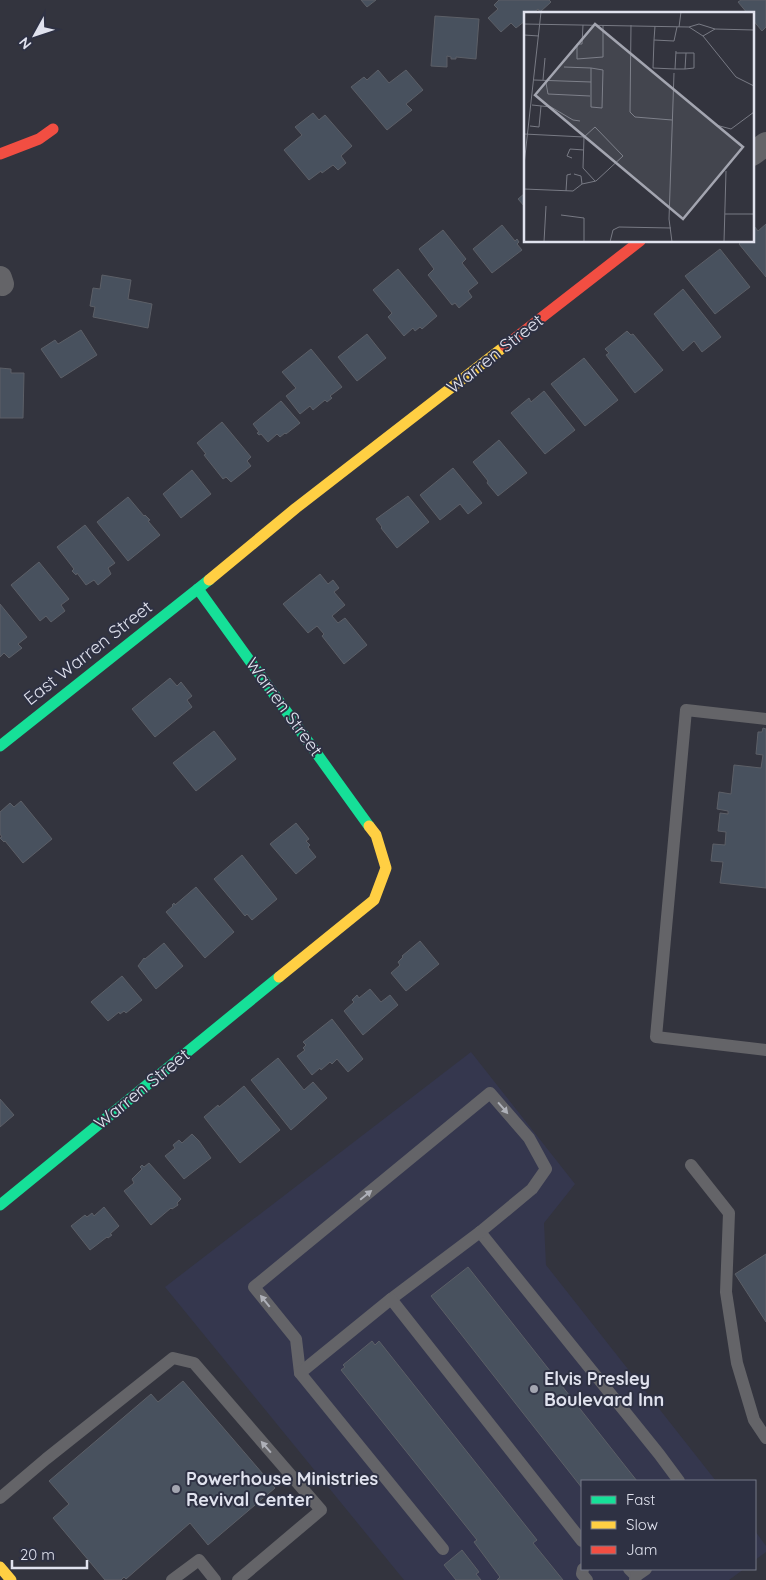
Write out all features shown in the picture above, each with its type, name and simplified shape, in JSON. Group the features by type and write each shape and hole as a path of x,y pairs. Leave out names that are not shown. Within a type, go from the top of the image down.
{"street":[{"path":"0,154 39,139 54,129"},
{"path":"754,153 766,144"},
{"name":"Warren Street","path":"0,1205 374,900 386,868 376,836 198,589 296,508 639,242"},
{"name":"East Warren Street","path":"0,746 198,589"},
{"path":"0,1567 11,1580"}],"lane":[{"path":"766,719 686,710 656,1037 766,1050"},
{"path":"300,1373 391,1299 480,1232 532,1188 546,1169 529,1138 490,1093 254,1287 296,1339 300,1373 443,1549"},
{"path":"691,1164 729,1213 726,1292 737,1363 754,1420 766,1438"},
{"path":"480,1232 660,1454 678,1480"},
{"path":"391,1299 581,1540"},
{"path":"0,1498 173,1358 194,1363 321,1510 238,1580"},
{"path":"172,1580 199,1560 215,1580"}],"shaded area":[{"path":"471,1052 575,1184 544,1223 546,1265 715,1480 581,1480 581,1570 743,1570 729,1580 404,1580 165,1287"},
{"path":"756,1532 766,1546 766,1552 756,1559"}],"building":[{"path":"361,0 376,0 367,7"},
{"path":"499,0 549,0 551,2 540,12 538,9 534,12 524,12 524,22 516,28 511,23 501,32 488,18 498,9 494,5"},
{"path":"741,0 766,0 766,27 762,31 754,21 754,12 746,12 738,2"},
{"path":"435,16 479,19 476,59 456,57 456,59 451,59 451,57 447,56 447,67 431,66"},
{"path":"378,70 389,83 406,70 423,90 406,104 412,110 387,130 351,87 364,77 367,80"},
{"path":"313,113 319,120 325,115 352,146 341,156 346,163 338,170 333,165 309,180 284,150 302,135 295,127"},
{"path":"524,194 524,206 518,199"},
{"path":"766,224 766,277 739,244 741,242 754,242 754,226 758,231"},
{"path":"502,225 515,241 517,239 519,242 517,244 522,250 492,273 473,249"},
{"path":"443,230 466,259 462,263 478,283 468,291 472,297 459,308 455,303 452,305 428,275 434,269 419,249"},
{"path":"720,249 750,287 715,314 685,276"},
{"path":"398,269 437,316 422,329 420,327 415,331 413,328 404,336 388,317 392,313 373,290"},
{"path":"102,275 131,280 128,299 152,304 148,328 93,317 95,307 90,306 93,288 100,289"},
{"path":"683,289 721,337 702,352 694,341 683,351 654,314"},
{"path":"81,330 97,355 61,378 41,349 55,340 58,344"},
{"path":"627,331 631,335 633,334 663,370 635,393 606,355 609,353 605,349"},
{"path":"367,334 386,358 357,381 338,357"},
{"path":"311,349 342,387 330,396 332,398 327,402 325,400 313,410 310,406 300,414 286,396 296,388 282,372"},
{"path":"584,358 618,400 585,426 551,384"},
{"path":"0,368 11,369 11,373 24,373 23,418 0,418"},
{"path":"544,391 575,430 545,454 511,413 529,398 531,402"},
{"path":"281,401 300,423 286,434 280,437 277,434 268,442 261,434 257,433 259,432 253,424"},
{"path":"222,422 251,457 247,461 251,466 231,482 226,477 223,479 197,443"},
{"path":"499,440 527,473 498,496 473,462"},
{"path":"453,468 482,503 468,514 460,504 440,520 420,495"},
{"path":"192,470 211,494 181,518 163,494"},
{"path":"408,496 429,522 397,548 376,519"},
{"path":"128,497 144,516 150,520 148,521 160,535 128,561 97,522"},
{"path":"85,525 115,563 108,568 111,574 98,585 94,580 86,585 77,573 76,575 72,571 74,569 57,547"},
{"path":"39,562 69,599 61,605 65,611 51,622 46,616 40,621 11,585"},
{"path":"320,574 328,584 333,580 339,588 334,592 345,605 332,616 338,623 345,618 367,645 344,664 322,636 324,634 317,626 308,633 283,604"},
{"path":"0,604 27,637 18,644 22,648 9,658 4,653 0,657"},
{"path":"170,678 177,686 181,682 192,696 187,700 192,707 155,737 132,709"},
{"path":"763,728 766,729 766,888 720,883 723,862 711,861 713,844 725,845 726,832 718,831 720,813 728,814 728,811 717,809 719,792 731,794 734,765 761,768 763,755 756,754 758,732 762,732"},
{"path":"214,731 236,759 196,791 173,763"},
{"path":"21,801 52,839 23,863 5,841 0,838 2,837 0,834 0,812 10,803 14,807"},
{"path":"296,823 309,839 306,841 310,845 308,847 316,857 296,874 270,844"},
{"path":"242,855 277,899 252,920 247,914 245,916 214,879"},
{"path":"196,887 234,932 205,958 166,912 174,903 175,905"},
{"path":"420,941 439,964 406,991 391,973 400,965 398,962 402,956"},
{"path":"164,943 183,966 156,989 138,966 144,958"},
{"path":"122,976 142,1000 126,1013 124,1011 120,1014 119,1012 108,1021 91,1002"},
{"path":"370,989 381,1002 390,995 398,1005 363,1035 344,1011 354,1002 352,1000 357,995 359,998"},
{"path":"332,1019 363,1059 348,1072 337,1059 321,1070 320,1068 312,1075 297,1056 305,1050 303,1048 306,1045 303,1042"},
{"path":"278,1058 304,1090 313,1082 327,1098 291,1130 251,1080"},
{"path":"244,1086 280,1130 240,1163 204,1117"},
{"path":"0,1099 14,1115 0,1127"},
{"path":"192,1134 211,1158 184,1179 165,1156 175,1148 173,1145 179,1140 182,1143"},
{"path":"149,1163 181,1199 177,1203 178,1205 171,1208 151,1225 124,1191 134,1183 132,1179 142,1169 140,1167 142,1165 144,1167"},
{"path":"104,1207 119,1226 110,1234 112,1235 90,1250 71,1226 85,1215 87,1217 92,1213 94,1216"},
{"path":"766,1254 766,1322 735,1274"},
{"name":"Elvis Presley Boulevard Inn","path":"468,1267 636,1480 581,1480 581,1487 431,1296"},
{"path":"372,1341 375,1345 379,1341 537,1540 533,1543 563,1580 497,1580 500,1577 474,1542 477,1540 341,1370 345,1367 343,1365"},
{"path":"183,1381 275,1488 208,1545 190,1523 126,1579 124,1577 121,1580 105,1580 53,1518 69,1504 49,1481 151,1394 158,1402"},
{"path":"462,1550 479,1572 476,1574 481,1580 456,1580 444,1565"}],"traffic: fast":[{"path":"0,746 209,580"},
{"path":"198,589 369,826"},
{"path":"0,1205 279,977"}],"traffic: slow":[{"path":"209,580 296,508 505,346"},
{"path":"279,977 374,900 386,868 376,835 369,826"},
{"path":"0,1567 11,1580"}],"traffic: jam":[{"path":"0,154 39,139 53,129"},
{"path":"505,346 639,242"}],"place":[{"name":"Elvis Presley Boulevard Inn","path":"534,1389"},
{"name":"Powerhouse Ministries Revival Center","path":"176,1489"}]}
